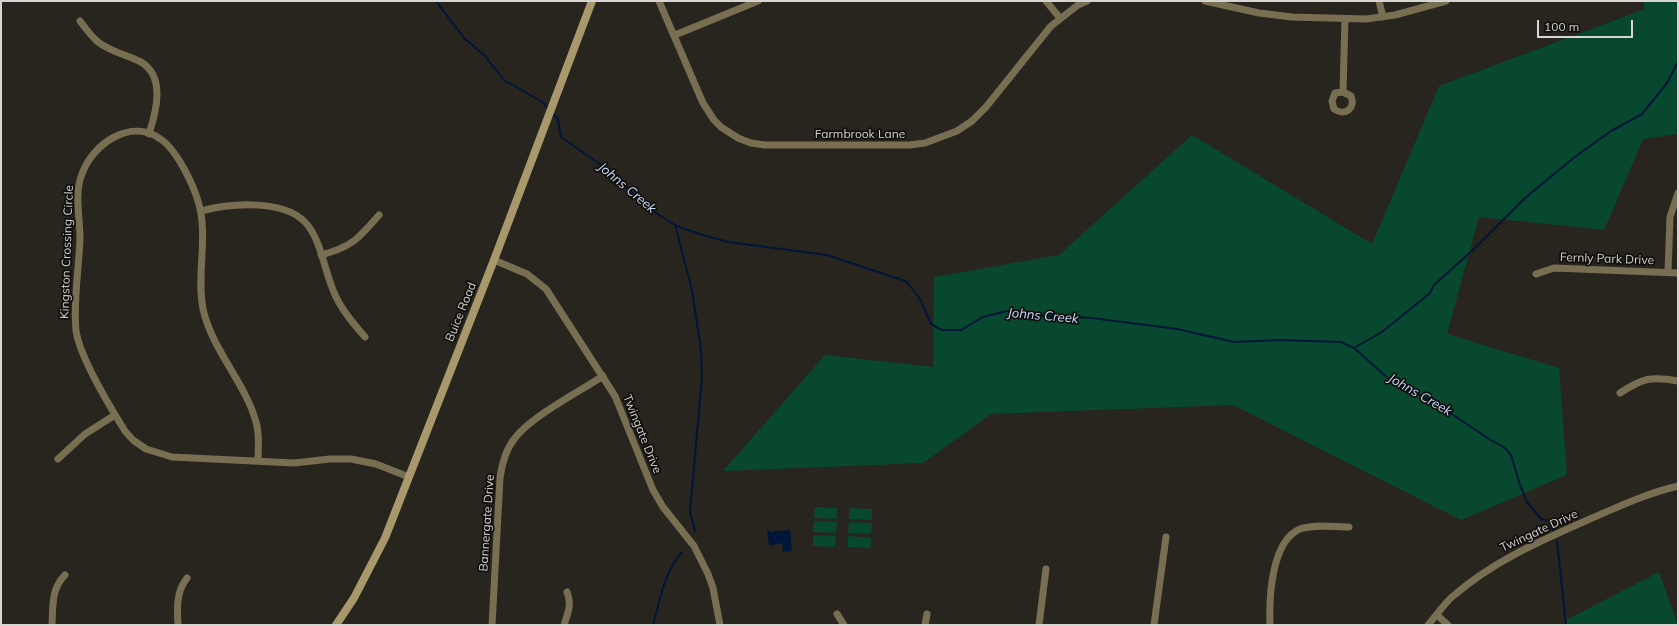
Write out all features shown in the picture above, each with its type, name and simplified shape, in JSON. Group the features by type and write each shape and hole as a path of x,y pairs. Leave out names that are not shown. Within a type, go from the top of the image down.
{"street":[{"name":"Buice Road","path":"336,625 371,567 385,538 494,260 592,1"},
{"name":"Farmbrook Lane","path":"658,1 675,35 708,111 721,127 738,138 751,143 766,145 908,145 925,143 942,138 957,131 972,121 986,107 1041,36 1060,18 1087,1"},
{"path":"675,35 758,1"},
{"path":"1046,1 1060,18"},
{"path":"1205,1 1259,13 1292,17 1345,19 1383,17 1446,1"},
{"path":"1379,1 1383,17"},
{"path":"1343,92 1345,19"},
{"path":"80,21 88,33 98,43 141,62 151,72 156,85 157,96 155,115 149,134"},
{"name":"Kingston Crossing Circle","path":"258,461 259,434 254,415 213,338 203,309 200,287 201,211 192,187 174,154 161,139 149,134 127,132 106,141 87,161 81,175 79,185 80,238 75,316 76,333 82,352 115,415 133,440 156,454 172,457 258,461 294,462 351,459 376,464 409,477"},
{"path":"1668,272 1670,217 1678,193"},
{"path":"201,211 237,205 289,210 300,217 309,226 339,303 348,318 365,337"},
{"path":"321,255 339,250 352,243 379,214"},
{"name":"Twingate Drive","path":"494,260 526,274 546,289 603,376 621,407 653,490 663,507 694,546 704,564 713,588 720,625"},
{"name":"Fernly Park Drive","path":"1536,274 1554,268 1678,273"},
{"name":"Bannergate Drive","path":"492,625 500,478 506,454 516,437 528,424 603,376"},
{"path":"1620,393 1639,381 1654,378 1678,381"},
{"path":"58,459 85,434 115,415"},
{"name":"Twingate Drive","path":"1428,625 1450,599 1495,564 1521,549 1638,498 1678,486"},
{"path":"1270,625 1274,567 1278,555 1289,537 1299,530 1313,526 1349,527"},
{"path":"1154,625 1166,537"},
{"path":"1039,625 1046,569"},
{"path":"52,625 54,592 58,582 65,575"},
{"path":"178,625 177,613 179,592 187,578"},
{"path":"564,625 570,609 570,600 567,592"},
{"path":"837,614 844,625"},
{"path":"925,625 927,614"},
{"path":"1437,615 1448,625"}],"green space":[{"path":"1643,1 1678,1 1678,134 1643,139 1604,230 1479,217 1447,334 1559,368 1567,475 1461,520 1233,405 991,414 923,463 723,471 825,355 933,367 934,277 1059,255 1192,135 1372,244 1439,86 1645,9"},
{"path":"815,507 837,508 837,519 814,518"},
{"path":"849,508 872,509 872,520 849,519"},
{"path":"814,521 837,522 836,533 813,532"},
{"path":"849,522 872,523 871,534 848,533"},
{"path":"813,535 836,536 835,547 813,546"},
{"path":"848,536 871,538 871,548 848,547"},
{"path":"1659,572 1678,625 1567,625 1566,620"}],"water":[{"path":"770,530 770,532 790,530 792,551 783,552 782,543 769,546 767,531"}],"waterway":[{"name":"Johns Creek","path":"436,1 464,38 484,55 504,80 544,103 549,110"},
{"path":"1354,348 1382,332 1430,293 1434,285 1474,249 1525,198 1576,156 1611,131 1642,114 1667,83 1678,62"},
{"name":"Johns Creek","path":"552,113 558,119 561,137 604,167 621,181 642,204 675,225 696,233 728,242 827,255 907,282 920,299 931,324 942,330 961,330 983,317 1007,311 1034,315 1092,318 1177,329 1234,342 1280,340 1341,342 1354,348 1389,379 1437,404 1505,448 1511,455 1527,502 1541,519 1550,521 1553,531"},
{"path":"675,225 692,290 701,351 702,377 690,512 695,531"},
{"name":"Johns Creek","path":"1557,541 1566,625"},
{"path":"653,625 667,577 671,568 682,552"}]}
